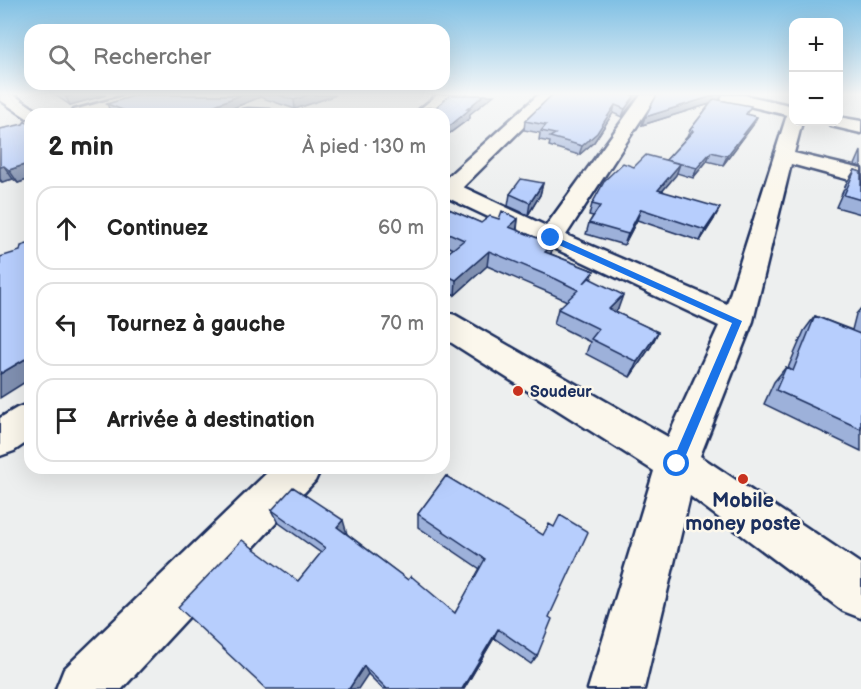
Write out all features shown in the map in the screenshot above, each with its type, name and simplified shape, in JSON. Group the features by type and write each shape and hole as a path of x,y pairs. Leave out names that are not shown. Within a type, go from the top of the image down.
{"street":[{"path":"450,183 512,127"},
{"path":"551,238 627,127"},
{"path":"616,689 677,464 737,321 791,127"},
{"path":"783,156 861,177"},
{"path":"450,189 551,238 737,321"},
{"path":"450,327 677,464 861,593"},
{"path":"0,439 24,423"},
{"path":"84,689 294,474"}],"building":[{"path":"24,127 24,165 9,170 4,166 0,167 0,129"},
{"path":"544,127 601,127 582,146 550,137 555,134 541,131"},
{"path":"692,127 749,127 727,156 711,152 697,168 666,160 693,131 690,130"},
{"path":"646,155 680,164 658,190 720,208 705,230 641,209 628,234 589,223 600,206 592,204 605,180 623,163 634,167"},
{"path":"855,170 861,172 861,200 844,195"},
{"path":"521,179 543,183 530,203 510,194"},
{"path":"450,210 481,223 490,216 499,219 502,211 518,219 509,227 553,244 545,252 594,271 584,283 589,278 623,295 609,309 658,332 637,362 591,339 599,329 558,309 578,290 489,251 456,280 450,277 450,251 464,240 450,234"},
{"path":"24,245 24,360 0,374 0,257 20,251 21,246"},
{"path":"815,316 860,334 861,331 861,429 776,390 786,367 793,371"},
{"path":"446,476 543,535 549,524 554,527 560,515 588,532 549,617 552,619 537,656 498,629 462,689 387,689 364,666 349,689 266,689 178,607 242,540 298,581 325,548 272,510 293,487 343,520 337,527 408,580 411,576 455,613 485,559 418,514"}],"place":[{"name":"Soudeur","path":"518,391"},
{"name":"Mobile money poste","path":"743,479"}],"route":[{"path":"551,238 737,321 677,464"}]}
